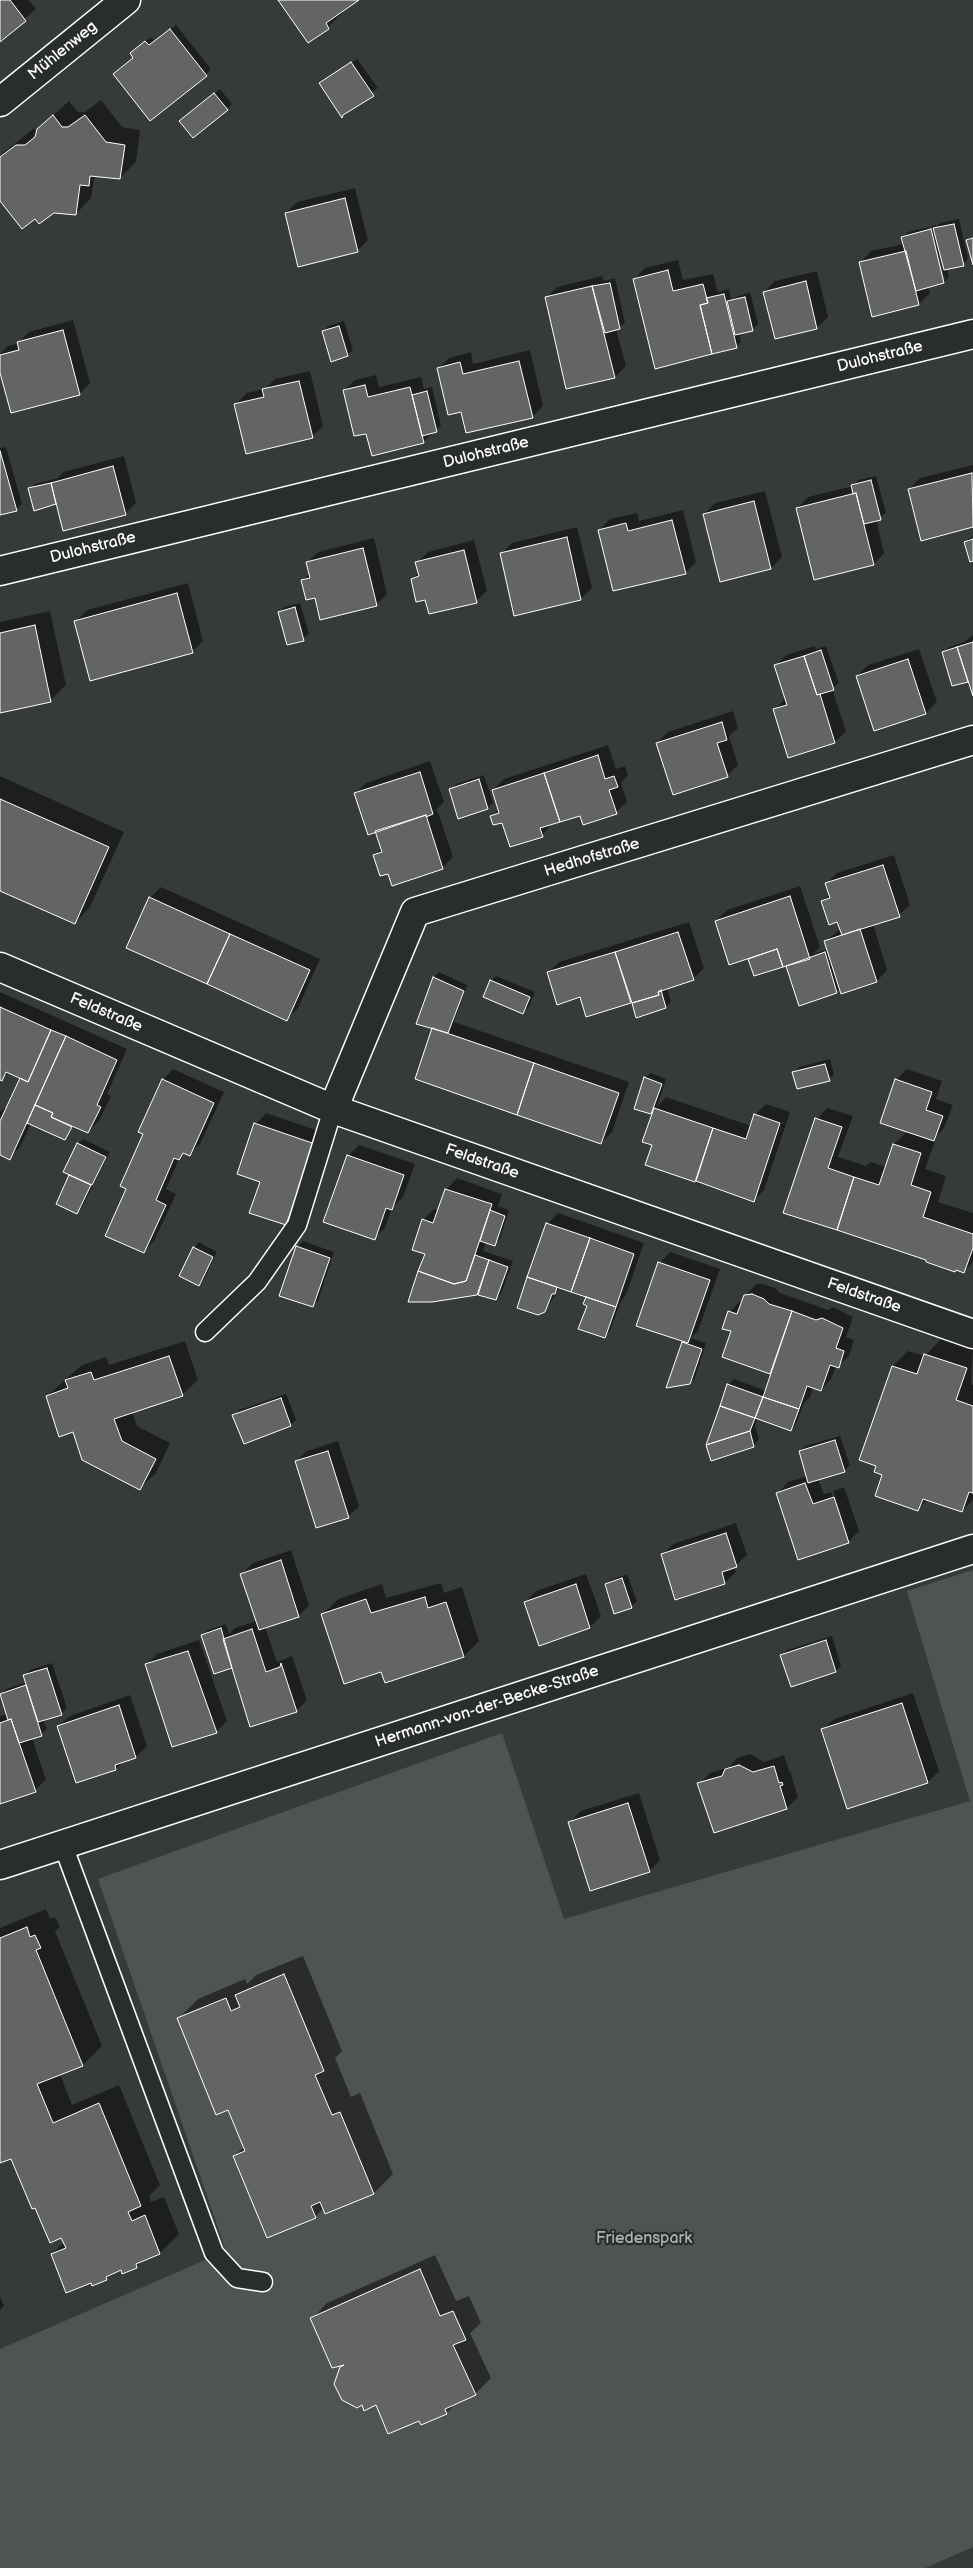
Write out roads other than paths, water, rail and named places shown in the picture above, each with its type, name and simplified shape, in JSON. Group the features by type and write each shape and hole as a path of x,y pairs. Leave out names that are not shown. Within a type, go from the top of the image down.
{"street":[{"name":"Mühlenweg","path":"0,102 126,0"},
{"name":"Dulohstraße","path":"0,571 973,334"},
{"name":"Hedhofstraße","path":"333,1109 415,912 973,740"},
{"name":"Feldstraße","path":"0,967 333,1109 973,1334"},
{"name":"Hermann-von-der-Becke-Straße","path":"0,1865 973,1549"}],"lane":[{"path":"205,1332 257,1282 297,1226 333,1109"},
{"path":"62,1845 214,2253 237,2278 262,2282"}],"park label":[{"name":"Friedenspark","path":"644,2239"}]}
